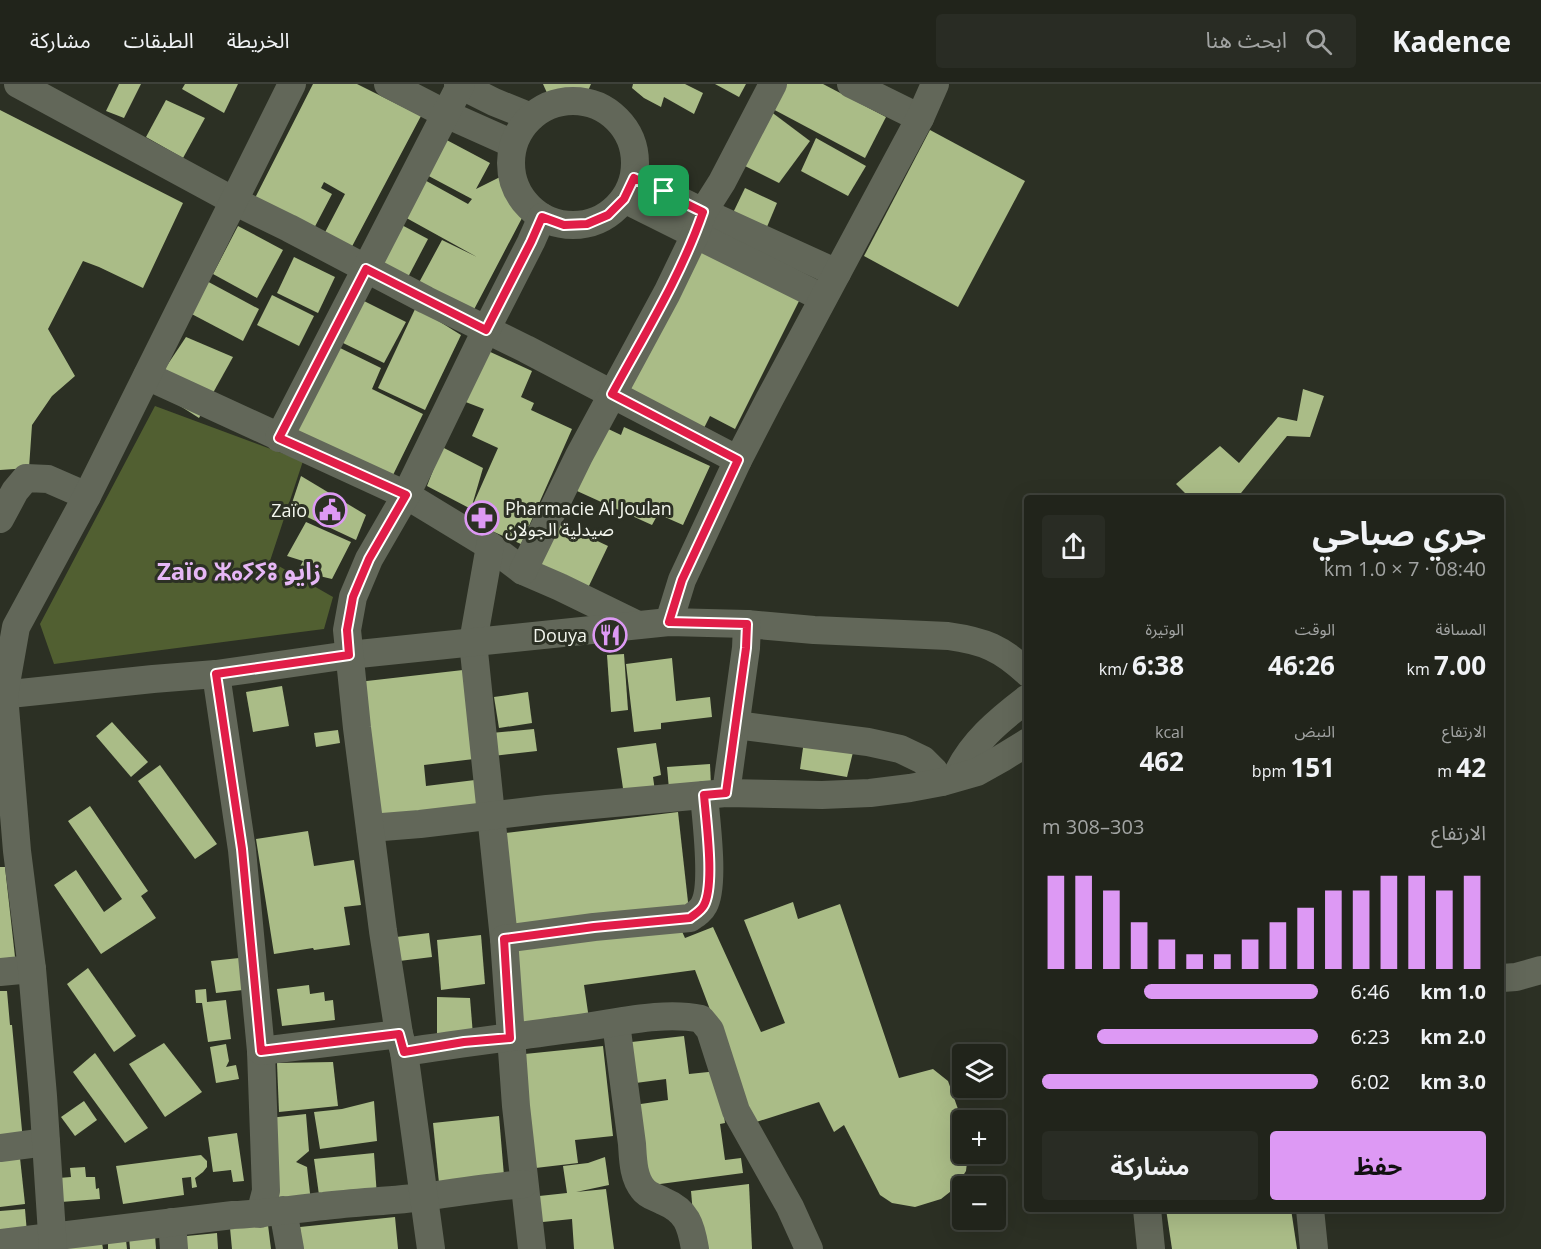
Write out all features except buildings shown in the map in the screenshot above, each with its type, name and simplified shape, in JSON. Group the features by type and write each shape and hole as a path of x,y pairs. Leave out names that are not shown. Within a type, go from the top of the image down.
{"street":[{"path":"18,84 234,201 738,460"},
{"path":"52,1243 32,969 9,859 2,695 8,623 87,496 292,84"},
{"path":"388,84 446,114 513,144"},
{"path":"279,438 460,84 494,102 531,117"},
{"path":"523,571 579,456 773,84"},
{"path":"852,84 920,118"},
{"path":"669,622 682,580 738,460 920,118 935,84"},
{"path":"605,95 614,115 625,128 633,143 636,160 629,189 608,215 587,224 564,225 542,217 526,204 515,186 511,165 513,144 520,130 543,108 556,103 571,100 585,101 605,95"},
{"path":"629,189 699,223 823,298"},
{"path":"431,1249 383,931 347,630 353,597 369,559 406,495 542,217"},
{"path":"699,223 837,273"},
{"path":"147,376 406,495 490,546 523,571 638,625"},
{"path":"0,519 15,491 26,478 48,479 87,496"},
{"path":"490,546 473,642 504,939 510,1038 532,1249"},
{"path":"548,635 560,587"},
{"path":"2,695 216,674 349,655 669,622 747,624 814,630 948,636 986,644 1000,651 1024,670"},
{"path":"504,939 594,927 690,918 700,911 709,889 709,860 715,794 736,724 747,624"},
{"path":"216,674 242,849 261,1051 266,1191 272,1212 290,1249"},
{"path":"949,780 979,741 1024,702"},
{"path":"736,724 868,742 900,749 923,759 934,771 949,780"},
{"path":"370,828 715,794 822,795 870,793 910,788 977,772 1024,744"},
{"path":"0,972 32,969"},
{"path":"1504,978 1541,970"},
{"path":"261,1051 464,1042 671,1016 701,1019 710,1030 736,1112 790,1207 809,1249"},
{"path":"616,1023 633,1162 637,1178 641,1187 648,1194 675,1207 685,1216 691,1229 695,1249"},
{"path":"0,1148 46,1142"},
{"path":"0,1243 52,1243 173,1235 233,1215 424,1197 524,1184"},
{"path":"1147,1212 1151,1249"},
{"path":"1310,1212 1314,1249"}],"green space":[{"path":"155,406 303,461 270,561 333,597 324,629 54,664 40,624"}],"place":[{"name":"Zaïo","path":"330,510"},
{"name":"Pharmacie Al Joulan صيدلية الجولان","path":"482,518"},
{"name":"Douya","path":"610,635"}],"district":[{"name":"Zaïo ⵣⴰⵢⵢⵓ زايو","path":"239,570"}],"route":[{"path":"634,178 664,191 703,212 695,235 666,293 612,394 738,460 682,580 669,622 747,624 746,648 726,793 704,795 709,860 709,889 705,903 700,911 690,918 594,927 504,939 510,1038 464,1042 404,1052 399,1034 261,1051 242,849 216,674 349,655 347,630 353,597 369,559 406,495 279,438 366,269 486,330 542,217 564,225 587,224 608,215 624,199 634,178"}]}
